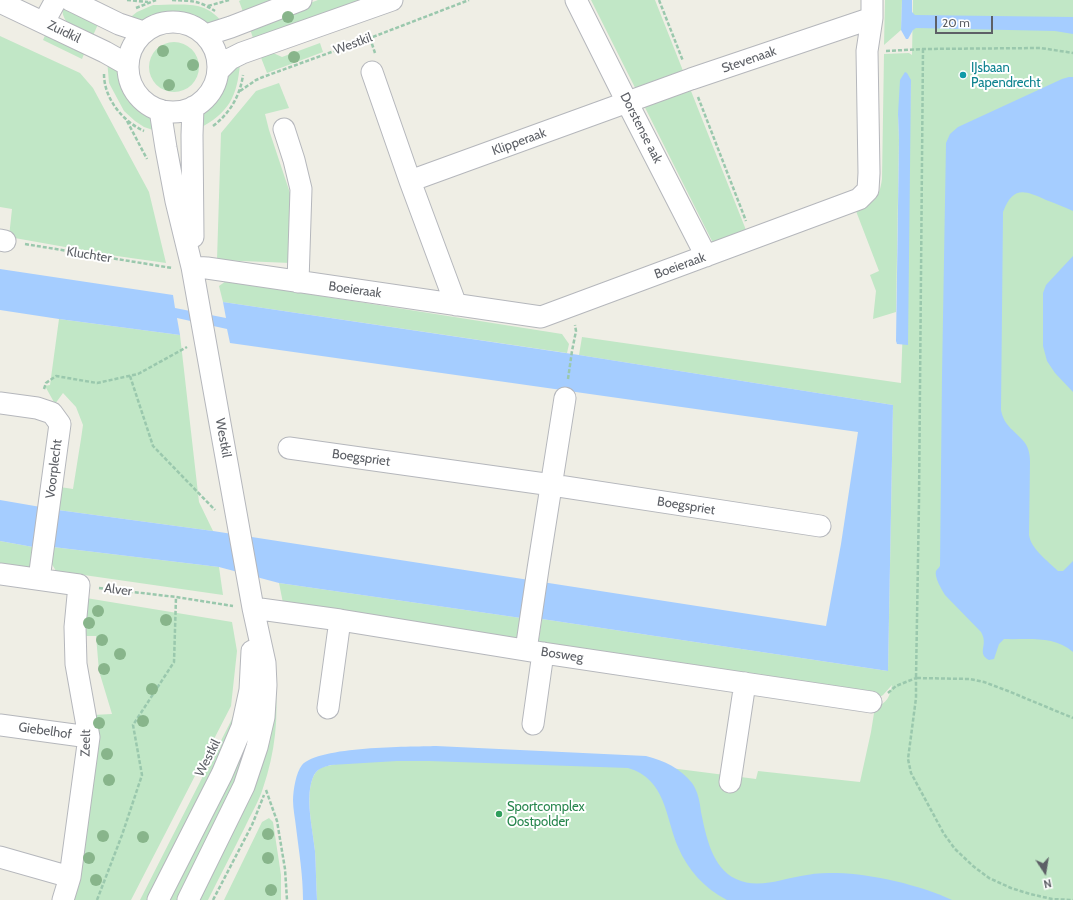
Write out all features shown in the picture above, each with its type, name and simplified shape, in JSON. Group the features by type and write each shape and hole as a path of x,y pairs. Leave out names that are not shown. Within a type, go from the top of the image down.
{"street":[{"path":"44,22 56,0"},
{"path":"70,0 119,24 143,32"},
{"path":"206,35 301,0"},
{"path":"219,70 230,60 242,53 392,0"},
{"name":"Dorstense aak","path":"576,0 706,256"},
{"name":"Zuidkil","path":"0,2 105,52 128,65"},
{"name":"Stevenaak","path":"627,102 691,79 872,9"},
{"name":"Boeieraak","path":"185,268 208,268 542,317 753,239 859,199 868,190 867,51 872,9"},
{"path":"176,21 192,25 206,35 213,45 218,57 219,70 215,85 211,92 193,108 178,112 160,110 148,105 142,100 133,88 130,80 128,73 128,59 132,46 143,32 159,24 176,21"},
{"path":"372,72 410,181 456,305"},
{"name":"Klipperaak","path":"410,181 627,102"},
{"name":"Westkil","path":"185,268 193,196 193,108"},
{"name":"Westkil","path":"158,900 222,774 242,727 251,680 247,601 238,522 185,268 176,201 160,110"},
{"path":"284,129 301,189 298,282"},
{"path":"533,724 535,651 530,622 565,398"},
{"name":"Voorplecht","path":"0,403 37,408 52,413 60,424 39,579"},
{"name":"Boegspriet","path":"289,448 552,485 820,526"},
{"path":"0,574 79,585"},
{"name":"Zeelt","path":"63,900 70,877 89,737 76,664 75,627 79,585"},
{"name":"Westkil","path":"188,900 244,786 257,747 264,717 266,684 265,663 247,601"},
{"name":"Bosweg","path":"247,601 340,620 871,702"},
{"path":"328,708 340,620"},
{"path":"730,782 745,683"},
{"name":"Giebelhof","path":"0,725 89,737"},
{"path":"0,857 70,877"}],"path":[{"path":"127,0 148,2"},
{"path":"119,24 127,15 137,8 148,2 156,0"},
{"path":"208,6 228,0"},
{"name":"Westkil","path":"192,135 221,120 229,112 240,92 262,77 469,0"},
{"path":"659,0 753,239"},
{"path":"867,51 1041,48 1073,53"},
{"path":"923,49 916,698 908,759 912,773 944,834 955,848 973,866 989,878 1011,888 1052,899 1073,900"},
{"path":"105,52 103,65 104,77 112,101 119,112 127,121 139,129 151,134 165,137"},
{"name":"Kluchter","path":"2,241 159,266 185,268"},
{"path":"565,398 576,331 569,307"},
{"path":"37,408 46,383 56,376 98,383 130,376 138,374 191,345"},
{"path":"130,376 153,446 216,511"},
{"name":"Alver","path":"79,585 176,597 247,601"},
{"path":"97,900 122,835 142,775 133,725 174,662 176,597"},
{"path":"871,702 880,702 896,686 916,678 970,679 1008,690 1073,718"},
{"path":"266,790 277,820 285,869 287,900"}],"green space":[{"path":"272,0 267,9 245,17 239,1"},
{"path":"318,0 377,0 255,44 249,26"},
{"path":"591,0 655,0 746,230 713,243"},
{"path":"885,0 902,0 901,30 884,45"},
{"path":"913,0 1073,0 1073,900 317,900 315,851 309,797 310,786 313,777 321,768 365,755 608,760 756,779 758,771 860,782 875,707 885,702 892,685 883,695 875,700 876,692 538,644 542,619 888,671 893,405 579,355 582,337 901,383 911,80 898,114 899,140 896,312 873,319 876,291 870,275 879,271 856,211 875,200 881,186 884,54 909,53 912,55"},
{"path":"153,5 184,5 201,7 214,14 224,24 207,25 195,19 178,15 164,16 146,22 127,20 137,12"},
{"path":"63,6 99,22 91,40 67,22 64,17"},
{"path":"47,31 86,49 82,59 43,40"},
{"path":"0,36 80,73 93,88 149,192 166,263 110,255 9,237 12,209 0,207"},
{"path":"169,42 179,42 192,49 199,62 199,72 192,85 179,92 169,92 160,88 153,81 149,72 149,62 153,53 160,46"},
{"path":"320,43 323,52 267,73 260,55 271,52 282,57"},
{"path":"107,59 120,72 130,96 150,117 156,131 144,127 124,111 109,83"},
{"path":"240,64 237,86 230,103 217,117 198,129 203,113 218,95 227,76"},
{"path":"279,83 289,108 265,114 295,208 291,263 217,260 221,133 256,91"},
{"path":"226,281 562,334 569,344 567,353 223,302 219,286"},
{"path":"59,319 180,335 199,502 213,531 58,510 60,487 73,489 83,425 76,407 63,393 55,404 45,386 50,385"},
{"path":"0,541 33,547 30,568 0,569"},
{"path":"53,547 219,567 223,595 56,571 50,561"},
{"path":"279,583 521,618 518,642 284,608"},
{"path":"86,598 232,622 237,651 231,706 131,900 69,900 93,715 112,714 99,671 96,636 83,636"},
{"path":"275,680 275,735 267,775 261,793 255,808 208,900 195,900"},
{"path":"238,702 239,718 153,900 140,900 232,719"},
{"path":"245,738 255,741 184,900 164,900"},
{"path":"269,818 273,822 281,875 281,900 224,900 262,822"}],"water":[{"path":"902,0 912,0 912,12 915,15 1073,17 1073,34 1055,31 916,28 913,30 908,39 906,39 901,30"},
{"path":"905,72 911,80 908,345 897,344 896,341 899,140 898,114 900,80"},
{"path":"1069,77 1073,77 1073,211 1031,194 1020,192 1011,198 1003,212 1001,410 1005,421 1022,439 1029,452 1030,540 1036,550 1058,571 1063,571 1073,561 1073,652 1057,643 1049,641 1004,639 999,644 994,659 989,660 983,654 984,641 981,632 945,595 936,577 936,571 940,566 946,143 950,134 958,127"},
{"path":"1073,256 1073,392 1055,373 1047,361 1043,346 1043,293 1046,285"},
{"path":"0,269 173,295 175,308 226,318 223,302 579,355 893,405 888,671 542,619 521,618 279,583 219,567 53,547 33,547 0,541 0,500 58,510 213,531 826,626 841,544 858,432 230,343 227,329 177,318 180,335 0,310"},
{"path":"436,746 646,756 653,758 677,769 692,783 698,797 705,831 711,850 721,867 736,879 744,882 762,883 814,874 851,874 896,881 952,900 727,900 711,890 692,871 678,847 662,800 657,790 641,773 628,768 397,761 331,765 321,768 314,775 311,783 309,802 315,851 317,900 303,900 302,873 293,800 294,787 302,765 312,759 326,754 345,751 386,747"}],"place":[{"name":"IJsbaan Papendrecht","path":"963,75"},
{"name":"Sportcomplex Oostpolder","path":"499,814"}]}
